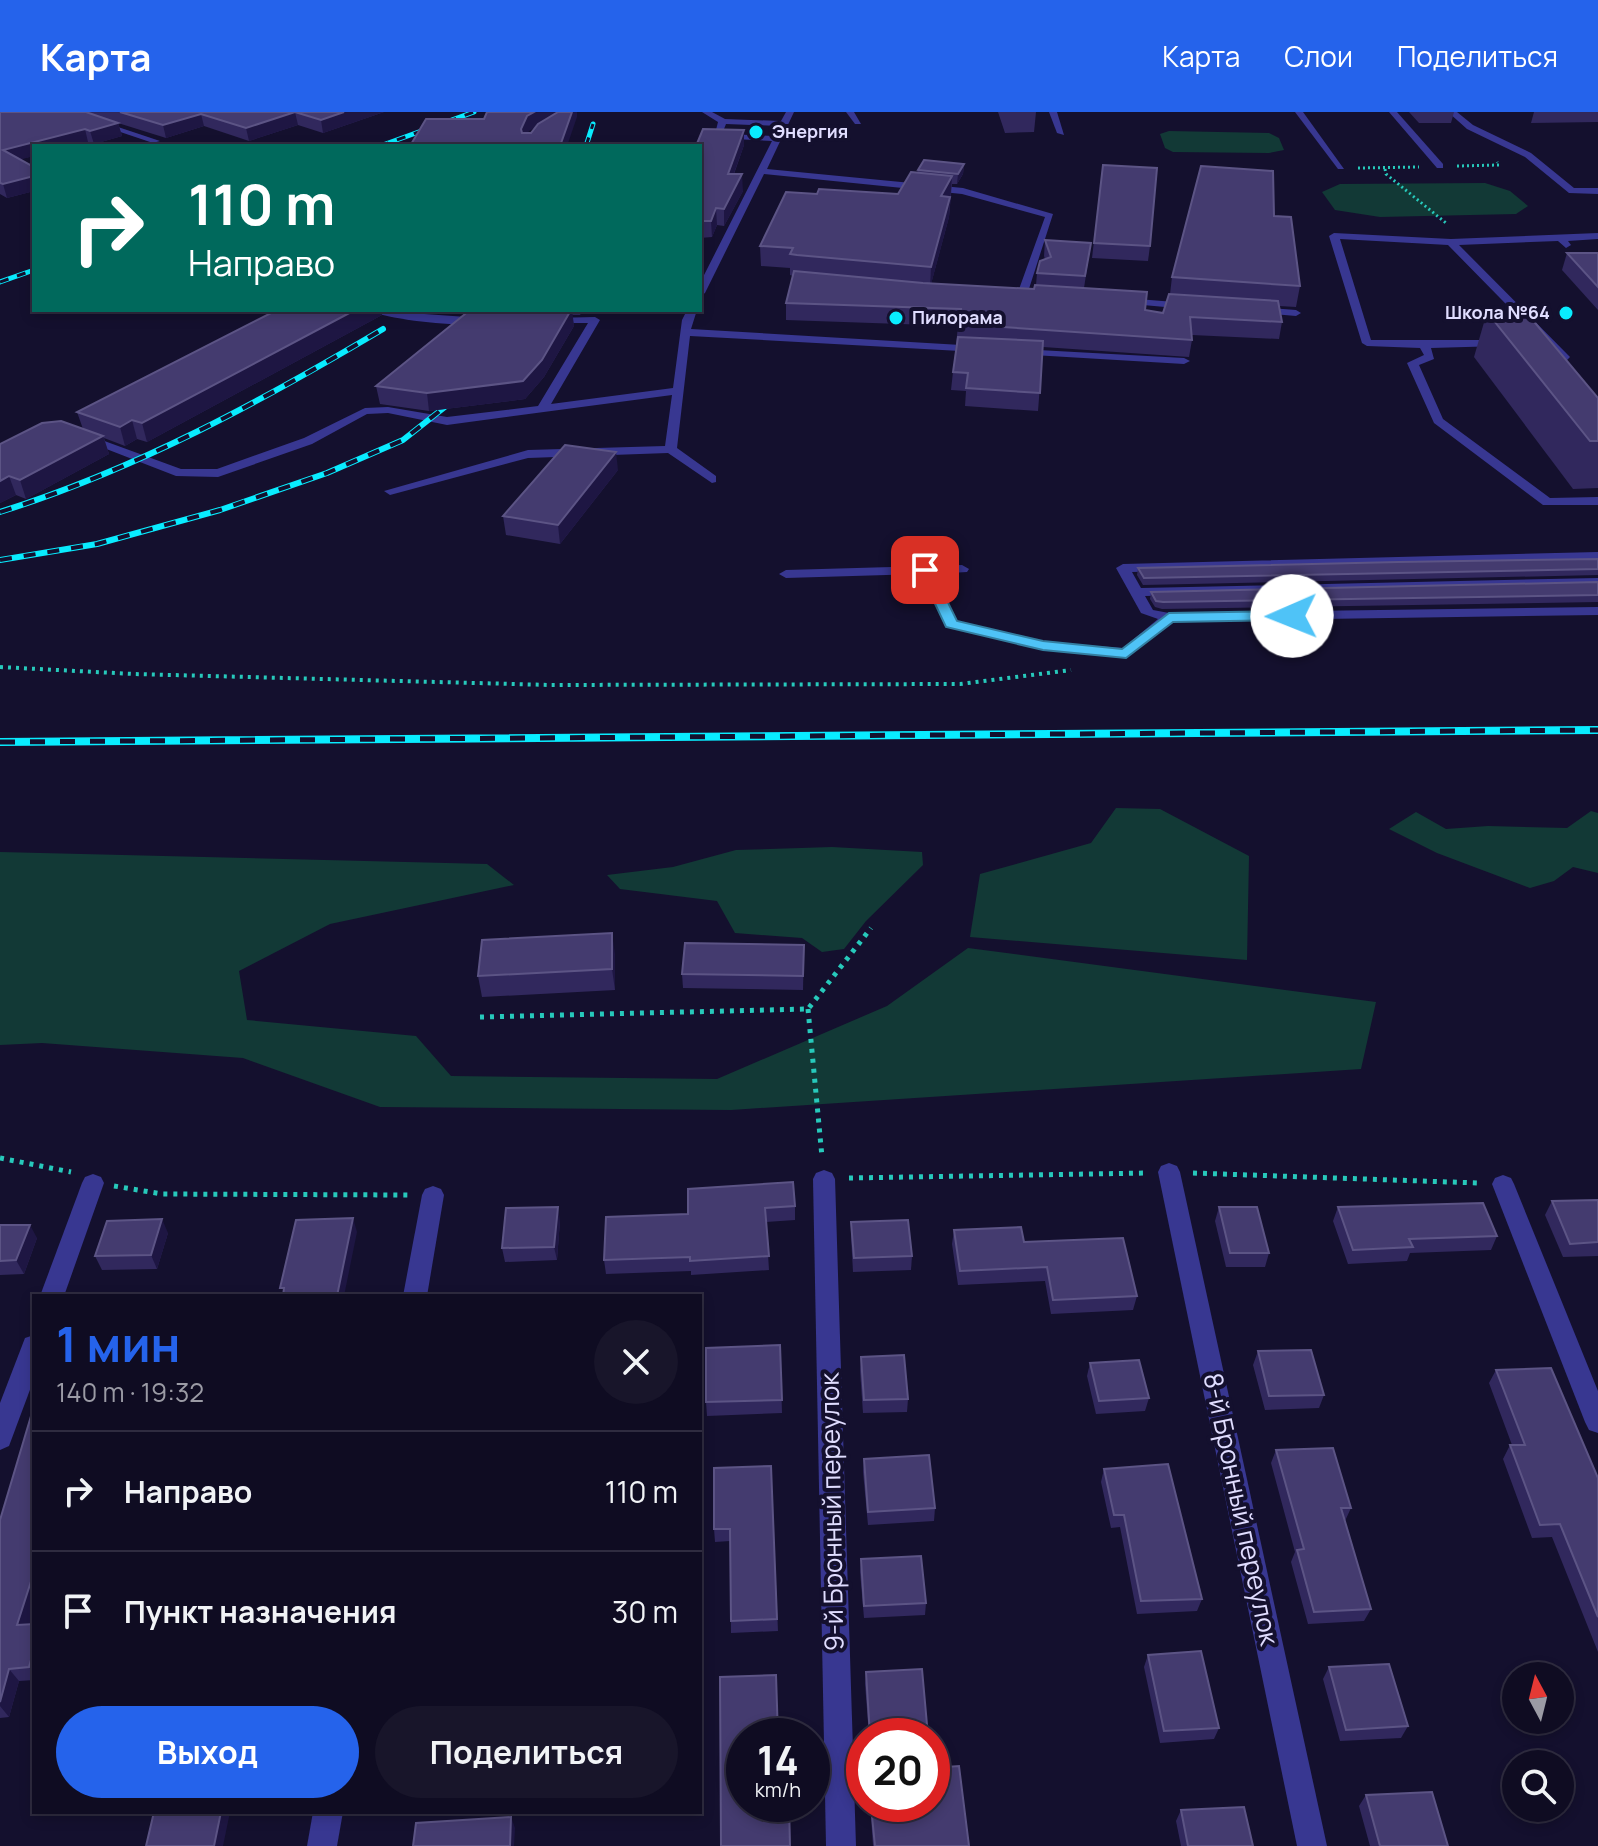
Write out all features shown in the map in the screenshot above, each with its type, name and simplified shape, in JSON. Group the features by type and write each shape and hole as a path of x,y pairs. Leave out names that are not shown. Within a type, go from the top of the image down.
{"street":[{"name":"8-й Бронный переулок","path":"1169,1172 1312,1846"},
{"name":"9-й Бронный переулок","path":"824,1179 841,1846"},
{"path":"53,1294 93,1183"},
{"path":"1503,1184 1598,1422"},
{"path":"415,1294 433,1195"},
{"path":"0,1438 32,1350"},
{"path":"322,1846 328,1814"}],"lane":[{"path":"65,112 156,141"},
{"path":"706,112 723,121 786,124"},
{"path":"702,289 790,112"},
{"path":"850,112 858,122"},
{"path":"1053,112 1061,133"},
{"path":"1299,112 1341,167"},
{"path":"1393,112 1440,166"},
{"path":"1452,112 1470,127 1528,155 1572,191 1598,191"},
{"path":"723,121 717,136 777,139"},
{"path":"761,171 963,191 1050,216 1022,295"},
{"path":"1518,342 1367,343 1334,236 1451,242 1564,243 1598,236"},
{"path":"1451,242 1564,357 1553,368 1571,390"},
{"path":"994,294 1035,295"},
{"path":"1117,301 1207,307"},
{"path":"1237,309 1296,313"},
{"path":"387,312 450,321 497,321"},
{"path":"671,449 685,332 691,312"},
{"path":"542,409 595,320 543,321"},
{"path":"685,332 997,350"},
{"path":"1534,342 1549,342"},
{"path":"1424,345 1430,357 1413,363 1438,421 1547,502 1598,501"},
{"path":"1013,351 1184,361"},
{"path":"66,431 180,473 218,473 308,441 365,411 388,410 447,421 678,391"},
{"path":"390,491 528,454 671,449 712,479"},
{"path":"1598,556 1123,568 1148,613 1169,617 1598,611"},
{"path":"786,574 962,569"},
{"path":"925,570 951,624 1043,646 1126,653 1169,617"},
{"path":"1135,592 1598,582"}],"path":[{"path":"1385,169 1386,174 1438,218 1476,241"},
{"path":"0,667 134,674 551,685 945,685 1082,668 1126,653"},
{"path":"871,928 808,1009 824,1179 1169,1172 1503,1184"},
{"path":"480,1017 808,1009"},
{"path":"0,1158 64,1169 93,1183 162,1194 433,1195"}],"green space":[{"path":"1169,131 1269,133 1279,138 1284,150 1269,153 1173,152 1165,148 1160,134"},
{"path":"1485,183 1510,191 1528,206 1516,214 1380,217 1335,210 1322,192 1340,184"},
{"path":"1116,808 1160,809 1249,856 1247,960 970,937 980,874 1091,843"},
{"path":"1591,811 1598,813 1598,873 1573,867 1554,881 1530,888 1437,853 1389,829 1416,812 1446,829 1488,826 1567,828"},
{"path":"832,847 922,852 923,865 866,921 844,949 822,952 802,938 735,933 717,901 620,889 607,875 673,867 736,850"},
{"path":"0,852 487,864 514,885 330,924 239,971 247,1020 416,1036 451,1076 717,1079 887,1006 968,948 1376,1002 1361,1069 731,1110 380,1107 243,1058 42,1043 0,1045"}],"building":[{"path":"0,112 86,112 118,123 3,150 32,166 32,177 0,183"},
{"path":"120,112 295,112 246,128 201,114 163,125"},
{"path":"295,112 344,112 321,120"},
{"path":"487,112 534,112 527,116 521,129 522,133 531,133 538,124 558,112 572,112 561,144 411,144 426,119 484,119"},
{"path":"703,129 744,130 728,174 742,174 724,209 716,208 711,221 702,221 702,144 697,144"},
{"path":"924,160 964,164 958,174 918,170"},
{"path":"1103,165 1157,168 1150,246 1094,243"},
{"path":"1201,166 1273,171 1274,216 1291,217 1300,286 1172,277"},
{"path":"911,172 952,176 941,196 950,197 931,267 797,255 790,254 793,248 760,246 786,192 817,194 819,189 898,194"},
{"path":"1045,240 1091,243 1085,276 1037,273 1040,261 1051,257"},
{"path":"1567,253 1598,253 1598,287"},
{"path":"794,271 923,283 1034,289 1035,285 1147,292 1145,310 1163,313 1169,294 1278,301 1282,322 1190,317 1192,340 959,324 961,309 786,303"},
{"path":"273,312 351,312 142,423 132,420 120,427 77,412"},
{"path":"468,312 570,312 542,360 523,381 427,393 376,386"},
{"path":"1487,312 1526,312 1598,398 1598,441 1590,441"},
{"path":"958,337 1043,341 1040,393 966,388 968,373 953,372"},
{"path":"61,421 103,436 20,480 9,476 0,481 0,444 42,423"},
{"path":"565,445 616,452 558,525 503,516"},
{"path":"1598,559 1598,569 1144,578 1138,568 1398,562"},
{"path":"1598,582 1598,595 1163,602 1156,601 1151,592"},
{"path":"612,933 612,969 478,976 482,940"},
{"path":"685,943 804,945 803,976 682,974"},
{"path":"793,1182 795,1206 765,1208 769,1256 690,1261 690,1257 604,1260 606,1217 688,1214 688,1189"},
{"path":"1598,1200 1598,1242 1570,1244 1552,1201"},
{"path":"1483,1203 1497,1236 1409,1239 1413,1247 1353,1250 1338,1207"},
{"path":"558,1207 554,1247 502,1248 506,1208"},
{"path":"1219,1207 1257,1207 1269,1253 1230,1253"},
{"path":"353,1218 337,1294 283,1294 284,1288 280,1288 296,1220"},
{"path":"162,1219 151,1255 95,1256 107,1221"},
{"path":"908,1220 912,1256 854,1258 851,1222"},
{"path":"0,1225 30,1225 16,1260 0,1261"},
{"path":"1021,1227 1024,1242 1123,1238 1137,1296 1053,1300 1047,1267 960,1271 954,1230"},
{"path":"780,1345 782,1400 706,1402 706,1348"},
{"path":"1311,1350 1324,1395 1269,1396 1258,1351"},
{"path":"904,1355 908,1399 864,1400 861,1357"},
{"path":"1139,1360 1149,1398 1099,1401 1090,1363"},
{"path":"1551,1368 1598,1478 1598,1617 1560,1524 1540,1525 1510,1445 1525,1445 1496,1370"},
{"path":"32,1413 32,1578 17,1625 32,1624 32,1656 29,1667 9,1669 0,1702 0,1520"},
{"path":"1333,1448 1351,1508 1341,1508 1371,1609 1314,1612 1297,1550 1304,1549 1276,1450"},
{"path":"929,1455 935,1508 868,1512 864,1459"},
{"path":"1168,1464 1202,1599 1141,1601 1124,1515 1114,1515 1104,1469"},
{"path":"771,1466 777,1619 731,1621 730,1529 714,1529 714,1468"},
{"path":"921,1556 926,1603 864,1606 861,1559"},
{"path":"1201,1651 1219,1728 1164,1731 1148,1655"},
{"path":"1389,1664 1408,1726 1346,1730 1329,1667"},
{"path":"922,1669 926,1718 869,1718 866,1672"},
{"path":"776,1675 777,1718 726,1718 726,1822 789,1822 790,1846 721,1846 720,1677"},
{"path":"959,1766 969,1846 875,1846 873,1822 950,1822 950,1767"},
{"path":"1432,1792 1448,1846 1380,1846 1366,1795"},
{"path":"1244,1807 1253,1846 1188,1846 1181,1810"},
{"path":"154,1814 221,1814 214,1846 146,1846"},
{"path":"511,1817 510,1846 413,1846 416,1823"}],"railway":[{"path":"386,144 474,112"},
{"path":"587,144 593,124"},
{"path":"0,282 32,271"},
{"path":"0,512 100,476 197,432 383,329"},
{"path":"0,560 97,544 220,510 327,473 403,440 460,395"},
{"path":"0,742 1598,730"}],"place":[{"name":"Энергия","path":"756,132"},
{"name":"Школа №64","path":"1566,313"},
{"name":"Пилорама","path":"896,318"}],"route":[{"path":"925,570 951,624 1043,646 1126,653 1169,617 1292,616"}]}
